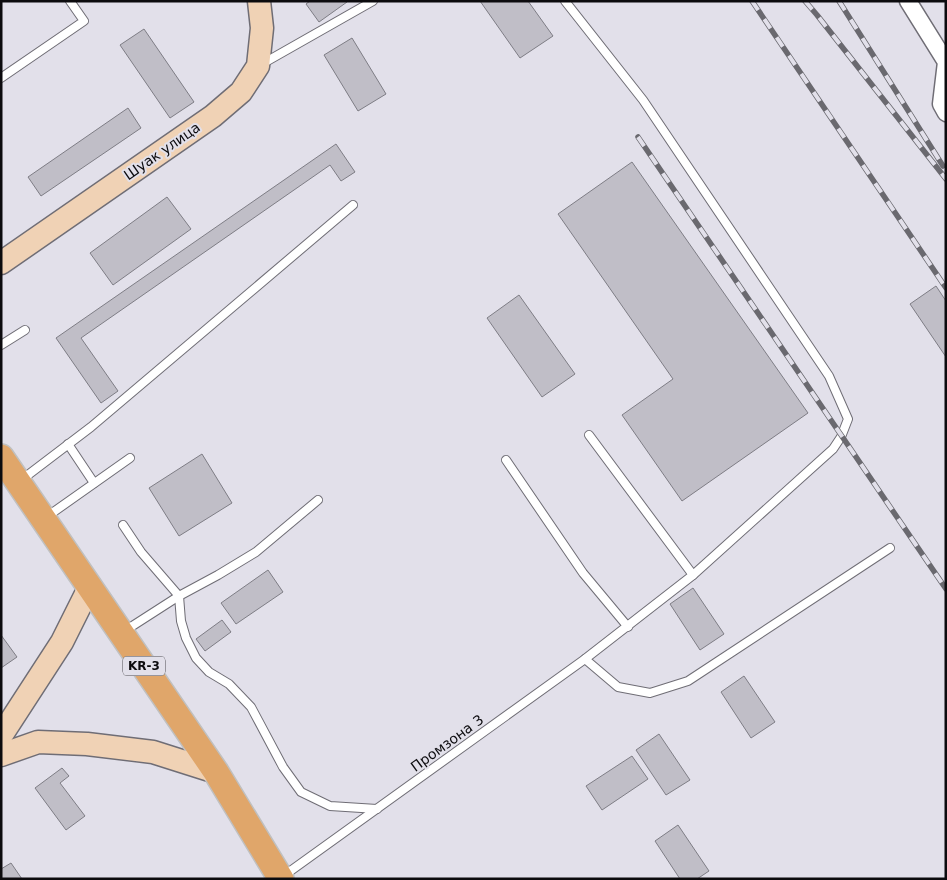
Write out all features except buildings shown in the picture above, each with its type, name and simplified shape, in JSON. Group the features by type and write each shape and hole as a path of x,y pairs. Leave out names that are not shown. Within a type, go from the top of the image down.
{"main road":[{"name":"KR-3","path":"1,457 216,772 281,878"}],"street":[{"name":"Шуак улица","path":"1,263 213,116 241,92 258,66 262,28 258,1"},
{"path":"908,1 946,62 941,104 946,113"},
{"path":"1,736 62,642 90,586"},
{"path":"1,755 38,742 87,744 153,752 216,772"}],"lane":[{"path":"1,78 84,21 70,1"},
{"path":"258,66 373,1"},
{"name":"Промзона 3","path":"281,878 585,659 694,575 833,449 841,437 848,419 829,376 643,100 565,1"},
{"path":"18,482 98,420 353,205"},
{"path":"1,345 24,330"},
{"path":"589,435 694,575"},
{"path":"68,444 94,483"},
{"path":"44,519 130,458"},
{"path":"506,460 583,573 628,627"},
{"path":"121,633 179,596 256,552 318,500"},
{"path":"123,525 141,552 179,596 183,629 196,658 209,672 230,684 251,707 283,767 301,792 330,806 377,809"},
{"path":"585,659 618,687 650,693 688,680 890,548"}],"railway":[{"path":"752,1 946,288"},
{"path":"805,1 946,179"},
{"path":"839,1 943,166"},
{"path":"638,137 946,589"}]}
